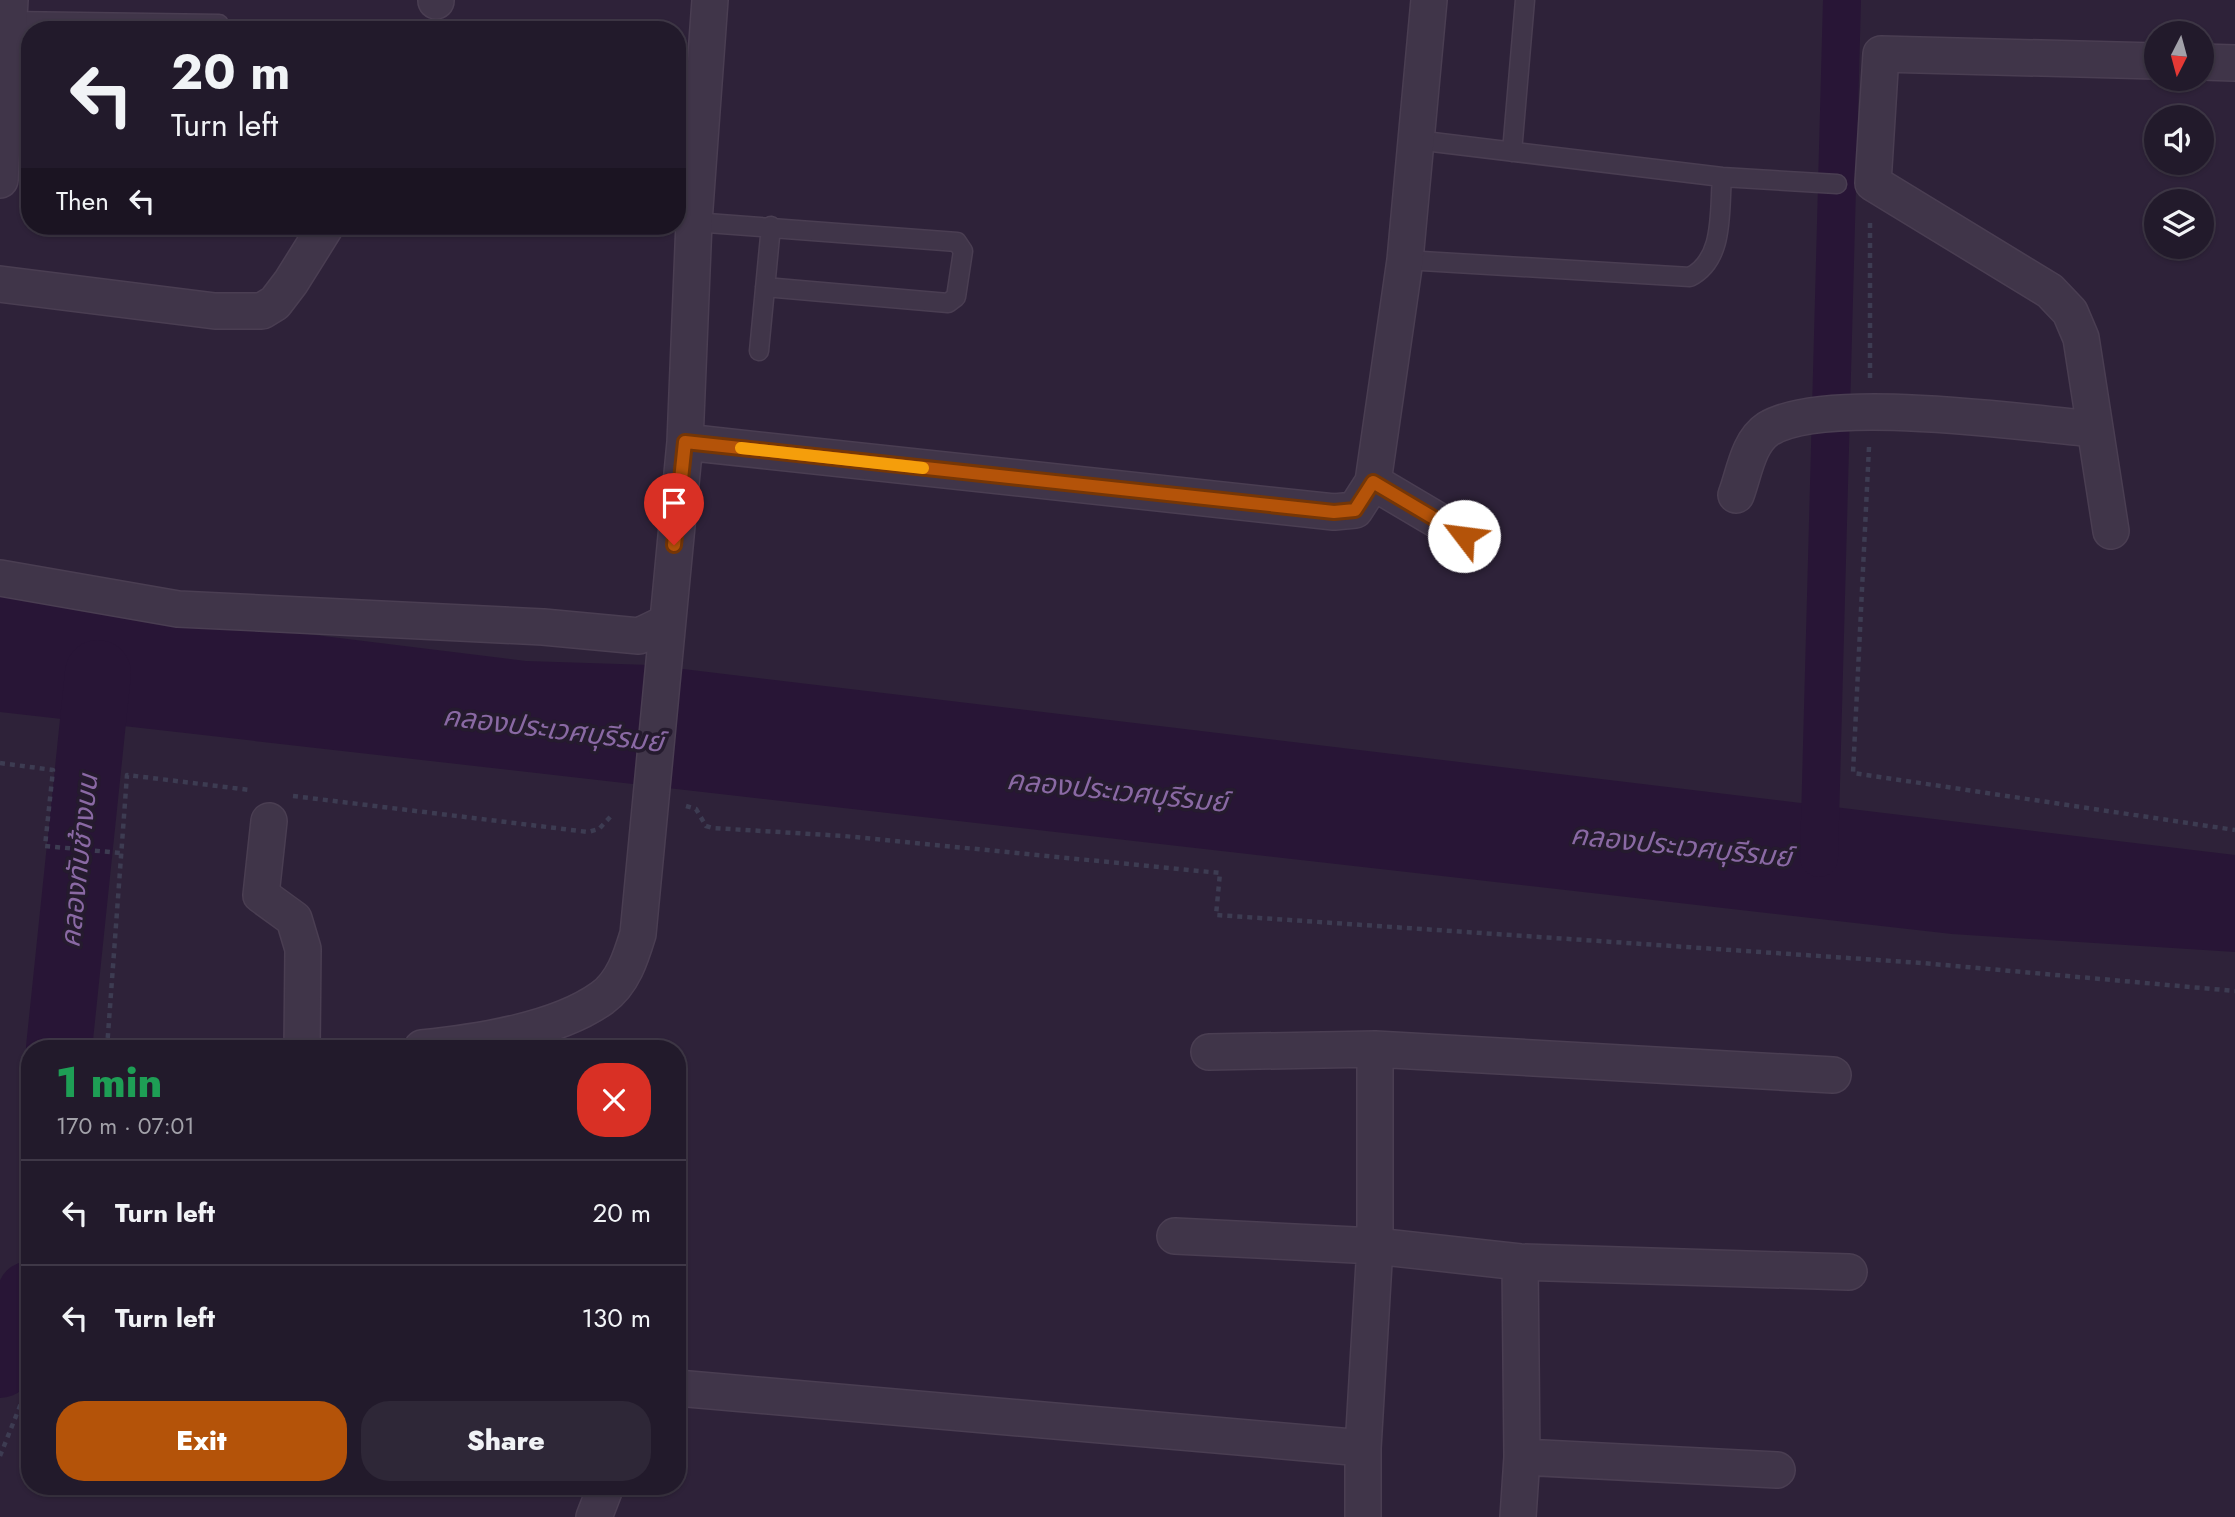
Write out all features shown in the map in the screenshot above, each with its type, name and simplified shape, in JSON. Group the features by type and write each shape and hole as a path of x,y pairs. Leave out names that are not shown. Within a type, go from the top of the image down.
{"street":[{"path":"482,1040 560,1020 603,997 628,967 638,934 685,442 689,208 710,0"},
{"path":"685,442 1334,512 1355,510 1373,482 1405,260 1429,0"},
{"path":"0,180 10,10"},
{"path":"2110,531 2081,338 2070,312 2050,291 1873,183 1881,54 2144,61"},
{"path":"2214,62 2235,63"},
{"path":"0,284 187,308 262,311 275,303 320,235"},
{"path":"1737,495 1754,442 1768,429 1814,413 1910,414 2095,429"},
{"path":"1373,482 1464,536"},
{"path":"0,578 178,609 544,627 639,636 666,631"},
{"path":"274,803 261,895 294,919 303,949 302,1040"},
{"path":"1363,1517 1363,1448 1374,1246 1375,1049"},
{"path":"1209,1052 1375,1049 1833,1074"},
{"path":"1175,1236 1374,1246 1520,1262 1849,1272"},
{"path":"1518,1517 1522,1457 1520,1262"},
{"path":"686,1389 1363,1448"},
{"path":"1522,1457 1777,1470"},
{"path":"594,1517 603,1495"}],"lane":[{"path":"1512,152 1525,0"},
{"path":"10,10 174,21"},
{"path":"1416,140 1721,177 1838,184"},
{"path":"1405,260 1690,277 1704,270 1716,242 1721,177"},
{"path":"689,208 771,226 957,242 963,251 956,297 948,303 765,287"},
{"path":"759,351 771,226"}],"path":[{"path":"1873,183 1859,413 1853,773 2235,830"},
{"path":"0,763 53,770 45,846 120,853"},
{"path":"108,1040 127,775 274,803 588,832 599,829 615,810"},
{"path":"676,805 696,808 706,826 713,828 844,836 1220,873 1216,915 1909,962 2235,991"},
{"path":"0,1456 21,1404"}],"water":[{"name":"คลองประเวศบุรีรมย์","path":"0,589 137,613 526,661 650,665 2235,855 2235,952 1952,934 0,712"}],"waterway":[{"path":"1819,858 1842,0"},
{"name":"คลองทับช้างบน","path":"60,1040 98,673"},
{"name":"คลองทับช้างบน","path":"0,1365 21,1315"}],"slow traffic":[{"path":"741,448 923,468"}],"route":[{"path":"674,545 685,442 1334,512 1355,510 1361,505 1373,482 1464,536"}]}
